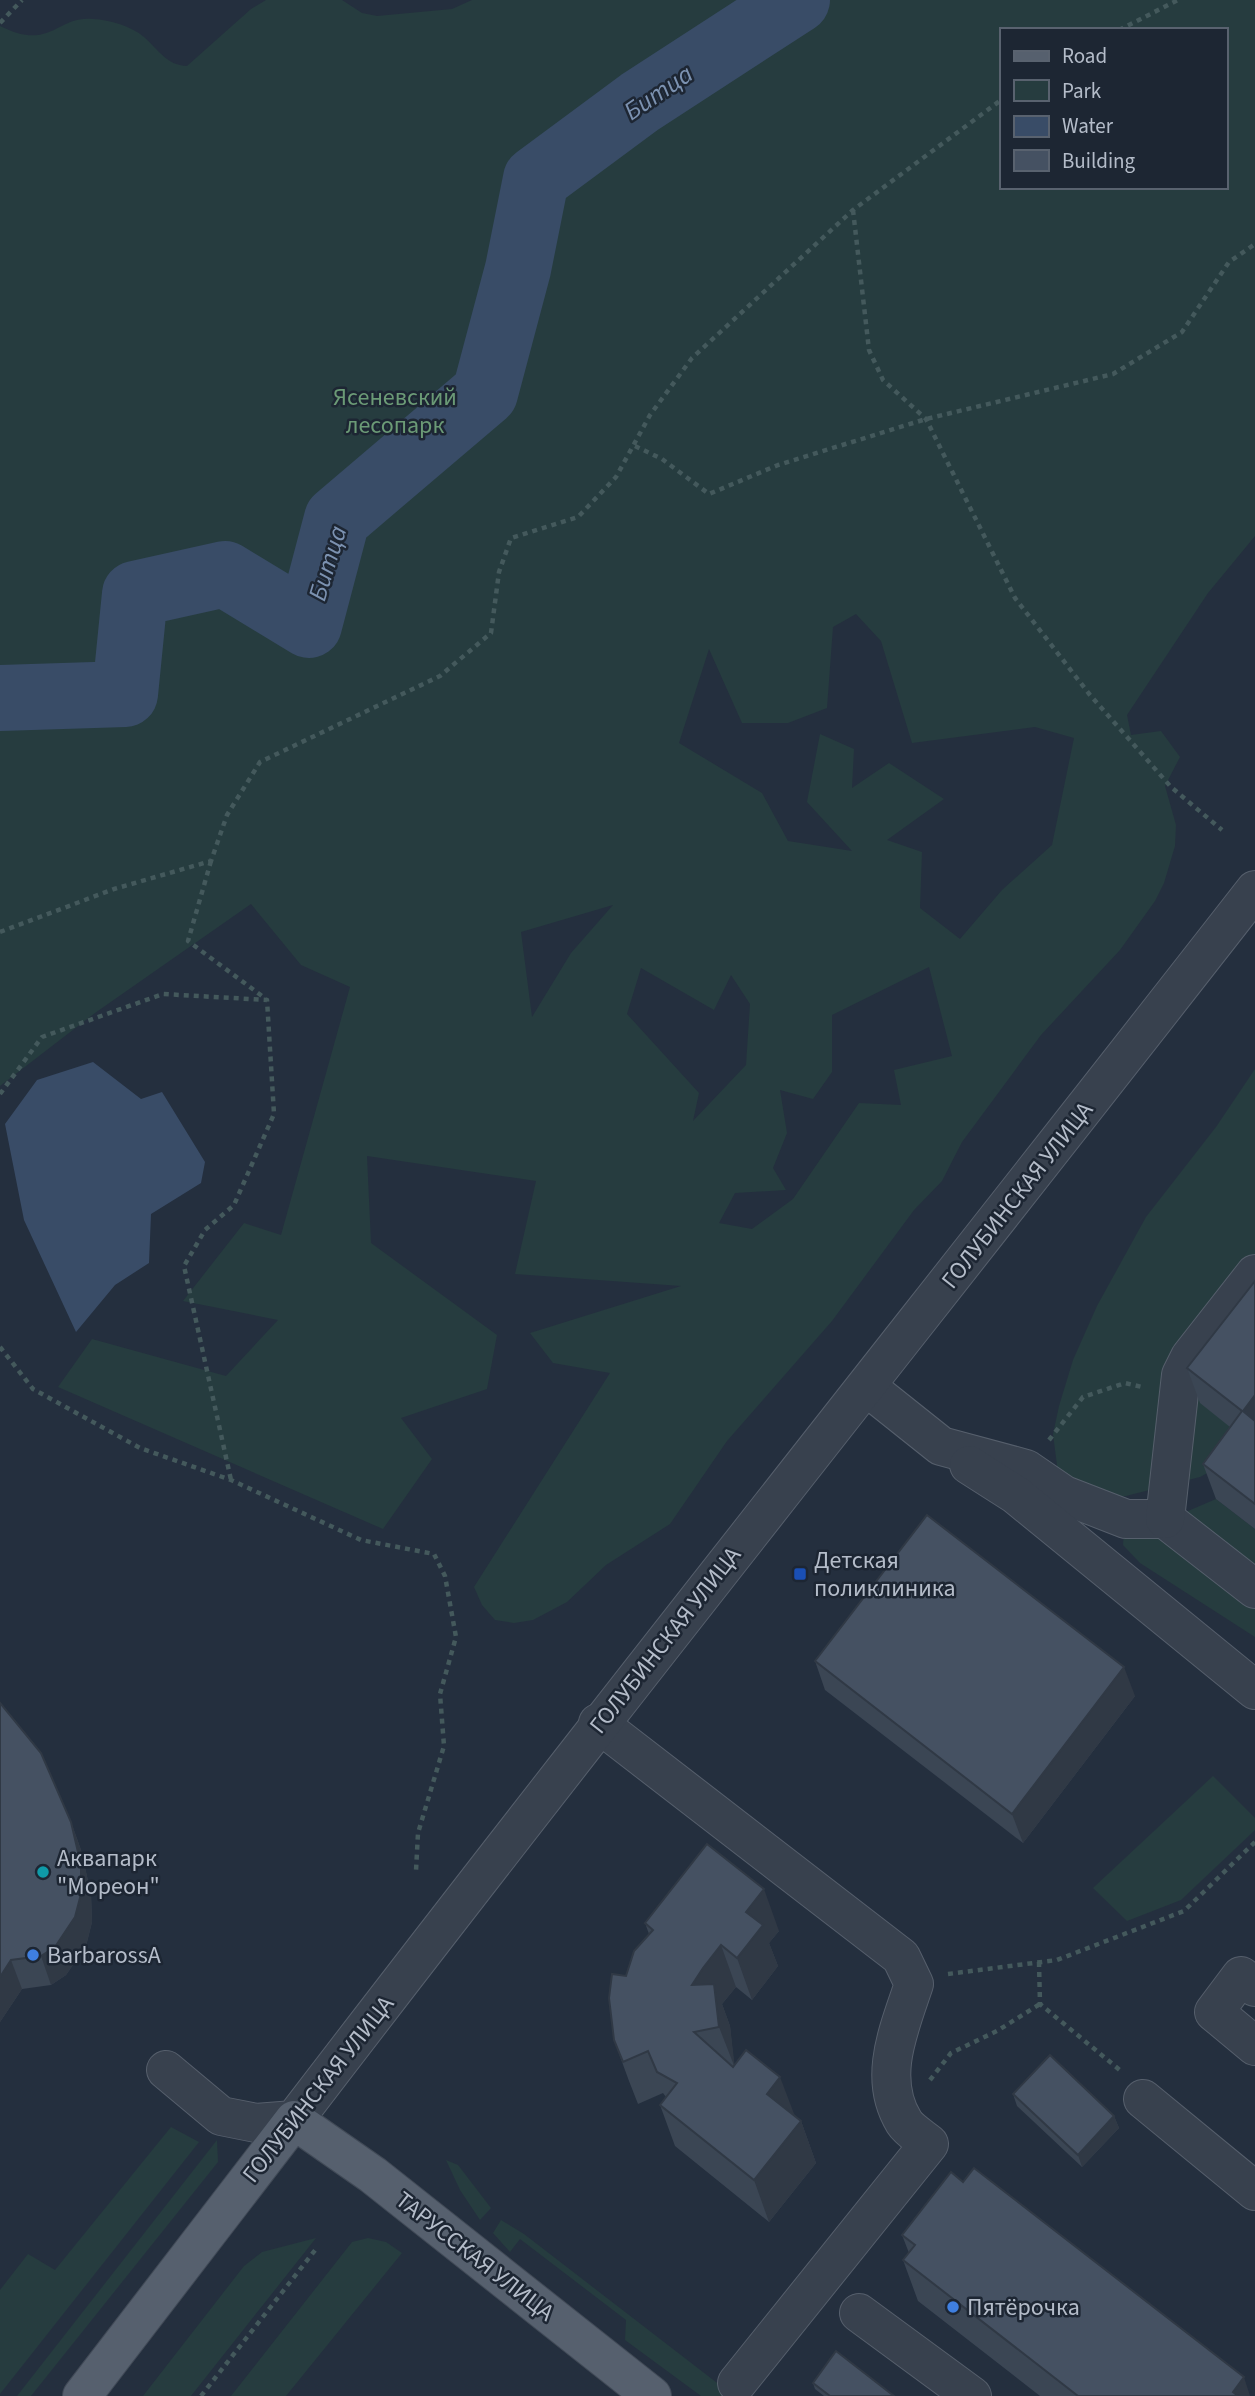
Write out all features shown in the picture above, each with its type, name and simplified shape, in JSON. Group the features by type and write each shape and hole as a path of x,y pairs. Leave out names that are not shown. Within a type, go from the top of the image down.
{"main road":[{"name":"ГОЛУБИНСКАЯ УЛИЦА","path":"82,2396 294,2120"},
{"name":"ТАРУССКАЯ УЛИЦА","path":"294,2120 373,2175 652,2396"}],"street":[{"name":"ГОЛУБИНСКАЯ УЛИЦА","path":"294,2120 598,1723 867,1387 1255,890"},
{"path":"1165,1519 1181,1375 1190,1357 1250,1289"},
{"path":"867,1387 941,1447 1016,1494 1255,1690"},
{"path":"941,1447 1027,1469 1064,1495 1126,1519 1165,1519 1255,1589"},
{"path":"598,1723 901,1957 915,1984 897,2035 889,2078 904,2122 929,2144 737,2383"},
{"path":"1255,1987 1241,1976 1214,2012 1255,2046"},
{"path":"166,2070 221,2116 256,2123 294,2120"},
{"path":"1143,2098 1252,2181"},
{"path":"859,2313 972,2396"}],"path":[{"path":"0,23 22,0"},
{"path":"1123,28 1178,0"},
{"path":"231,1480 184,1266 205,1230 234,1205 274,1114 267,1000 188,941 227,815 260,762 440,676 492,633 499,572 511,538 578,517 615,477 635,446 650,415 692,358 853,210 1000,101"},
{"path":"853,210 869,350 883,380 926,419 1015,598 1090,695 1162,777 1222,830"},
{"path":"635,446 662,459 709,494 778,465 926,419 1113,374 1182,332 1230,262 1255,244"},
{"path":"0,932 114,889 211,861"},
{"path":"0,1094 41,1037 163,994 267,1000"},
{"path":"0,1347 33,1389 140,1448 231,1480 361,1540 434,1554 445,1576 456,1637 440,1694 444,1746 418,1833 416,1871"},
{"path":"1027,1469 1083,1396 1125,1383 1177,1393"},
{"path":"908,1973 959,1974 1057,1960 1184,1911 1255,1842"},
{"path":"1039,1962 1040,2004 1147,2093 1143,2098"},
{"path":"902,2115 951,2053 997,2031 1040,2004"},
{"path":"201,2396 316,2249"}],"green space":[{"name":"Ясеневский лесопарк","path":"266,0 342,0 362,13 377,16 452,9 472,0 1255,0 1255,536 1208,593 1127,715 1131,735 1161,731 1180,757 1165,786 1176,825 1175,846 1164,883 1155,901 1120,950 1041,1035 962,1142 942,1181 914,1210 832,1321 727,1441 670,1524 606,1565 567,1602 533,1620 514,1623 495,1620 482,1605 474,1587 610,1373 553,1363 530,1333 681,1286 515,1274 536,1181 367,1156 371,1243 497,1335 487,1389 401,1418 432,1459 383,1529 58,1387 92,1339 226,1376 278,1320 183,1301 244,1223 281,1235 350,987 301,965 251,904 95,1013 0,1086 0,26 31,35 52,31 81,19 106,21 133,30 168,60 187,66 251,9","holes":["856,614 881,641 912,743 1035,727 1074,738 1052,845 1002,890 960,939 920,908 922,852 887,840 944,799 889,763 852,788 854,749 820,734 807,802 852,851 788,841 762,793 679,743 709,649 742,723 788,723 827,708 833,627","613,905 571,953 532,1017 521,932","929,967 952,1056 894,1070 901,1105 859,1103 793,1199 752,1229 719,1223 735,1193 786,1190 773,1168 787,1133 780,1090 813,1099 832,1072 832,1015","641,968 714,1010 731,975 750,1004 746,1065 693,1121 699,1093 627,1014"]},
{"path":"1255,1069 1255,1447 1200,1477 1126,1496 1100,1498 1058,1473 1053,1434 1073,1360 1097,1306 1146,1217 1216,1127"},
{"path":"1216,1499 1255,1529 1255,1637 1140,1563 1123,1545 1124,1531 1181,1521 1188,1511"},
{"path":"1213,1776 1255,1818 1255,1830 1181,1900 1127,1921 1093,1888"},
{"path":"171,2127 199,2142 0,2394 0,2290 28,2254 55,2270"},
{"path":"217,2140 218,2162 31,2396 17,2396"},
{"path":"446,2160 458,2165 491,2208 480,2220 460,2190"},
{"path":"501,2220 524,2234 734,2396 701,2396 625,2340 626,2320 520,2239 510,2252 493,2233"},
{"path":"316,2238 191,2396 143,2396 244,2266 262,2252"},
{"path":"368,2238 386,2242 402,2253 286,2396 231,2396 352,2242"}],"water":[{"path":"93,1062 141,1099 162,1092 205,1162 201,1183 151,1214 149,1263 115,1285 76,1332 24,1220 5,1124 37,1080"}],"building":[{"path":"1255,1281 1255,1395 1243,1411 1255,1421 1255,1504 1203,1464 1242,1411 1187,1368"},
{"path":"927,1515 1124,1667 1012,1814 815,1661"},
{"name":"Аквапарк \"Мореон\"","path":"0,1703 41,1753 71,1822 81,1865 81,1894 75,1917 55,1947 41,1956 11,1960 0,1977"},
{"path":"707,1844 764,1889 746,1912 763,1925 737,1958 721,1945 692,1985 714,1984 719,2027 694,2032 733,2067 746,2050 780,2077 767,2094 801,2121 754,2180 660,2105 677,2083 657,2072 648,2051 623,2062 614,2040 609,1998 612,1974 626,1976 634,1951 653,1930 645,1923"},
{"path":"1050,2055 1114,2116 1078,2155 1013,2094"},
{"path":"974,2168 1244,2377 1233,2392 1238,2396 1078,2396 903,2260 915,2245 902,2235 951,2172 963,2182"},
{"path":"836,2351 894,2396 830,2396 813,2383"}],"waterway":[{"name":"Битца","path":"0,698 125,694 135,594 225,574 309,625 337,519 485,393 518,269 536,179 640,102 797,0"}],"place":[{"name":"Детская поликлиника","path":"800,1574"},
{"name":"Аквапарк \"Мореон\"","path":"43,1872"},
{"name":"BarbarossA","path":"33,1955"},
{"name":"Пятёрочка","path":"953,2307"}]}
